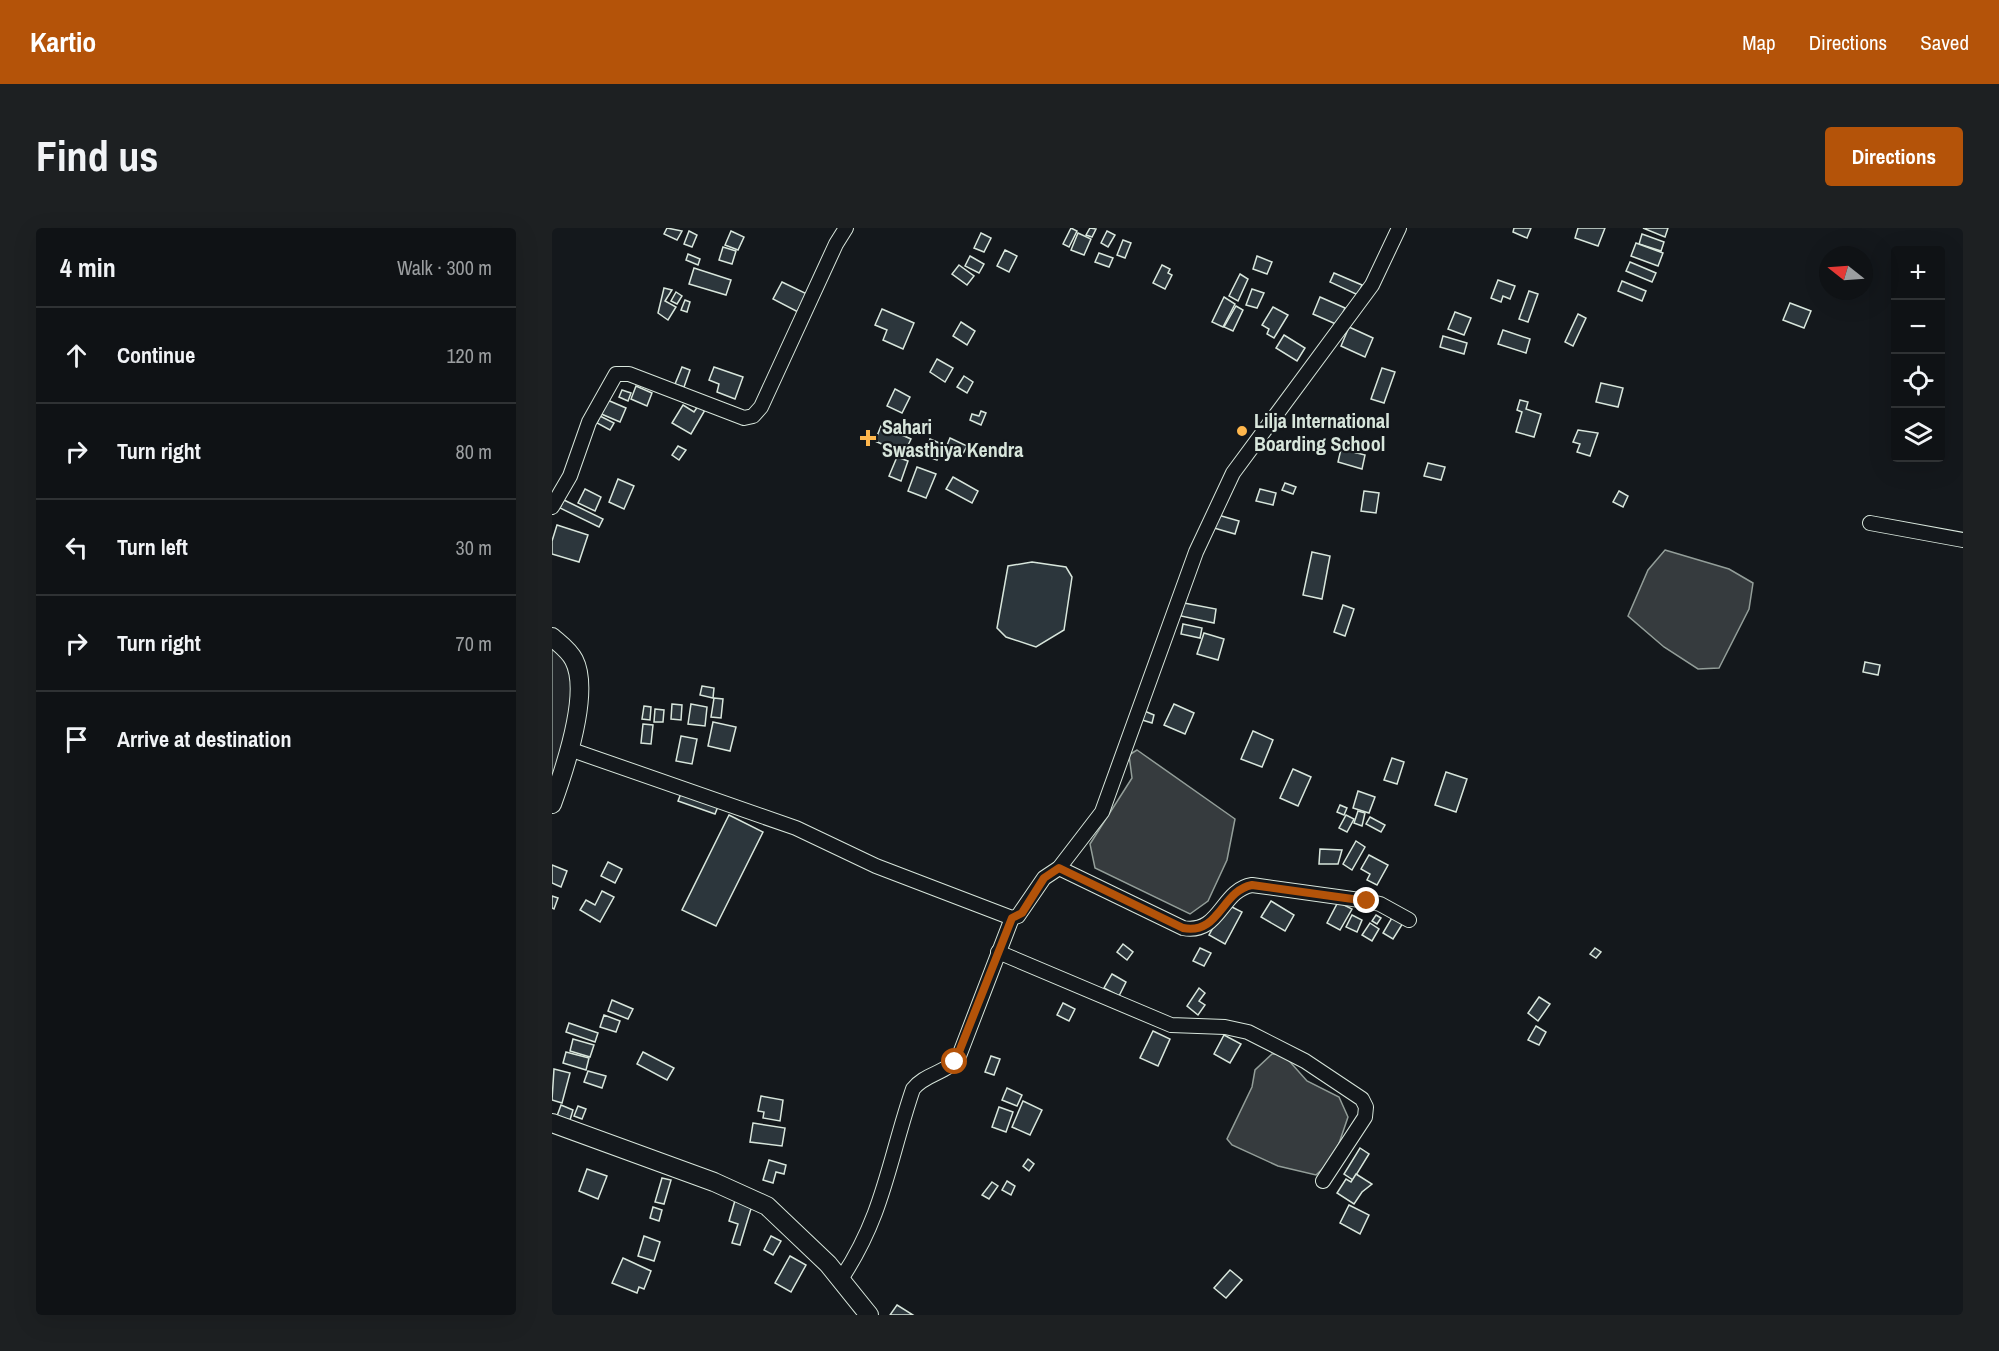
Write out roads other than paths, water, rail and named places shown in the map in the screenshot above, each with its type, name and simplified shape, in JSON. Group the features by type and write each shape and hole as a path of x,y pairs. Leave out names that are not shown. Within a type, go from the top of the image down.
{"main road":[{"path":"552,637 565,647 577,666 578,690 572,750 552,804"},
{"path":"552,1123 753,1197 778,1215 841,1279 869,1315"}],"street":[{"path":"552,507 570,476 589,422 616,374 629,374 744,418 753,417 761,407 836,244 846,228"},
{"path":"841,1279 869,1234 883,1195 913,1089 920,1082 955,1062 1012,918 1022,913 1044,878 1059,868 1102,812 1196,552 1233,473 1372,285 1399,228"},
{"path":"1870,523 1963,540"},
{"path":"572,750 796,828 876,866 1012,918"},
{"path":"1059,868 1183,928 1196,931 1205,927 1242,887 1252,885 1367,901 1380,904 1408,920"},
{"path":"998,952 1171,1025 1225,1027 1248,1032 1305,1061 1362,1099 1366,1107 1365,1117 1323,1181"}],"place":[{"name":"Lilja International Boarding School","path":"1242,431"},
{"name":"Sahari Swasthiya Kendra","path":"868,438"}]}
